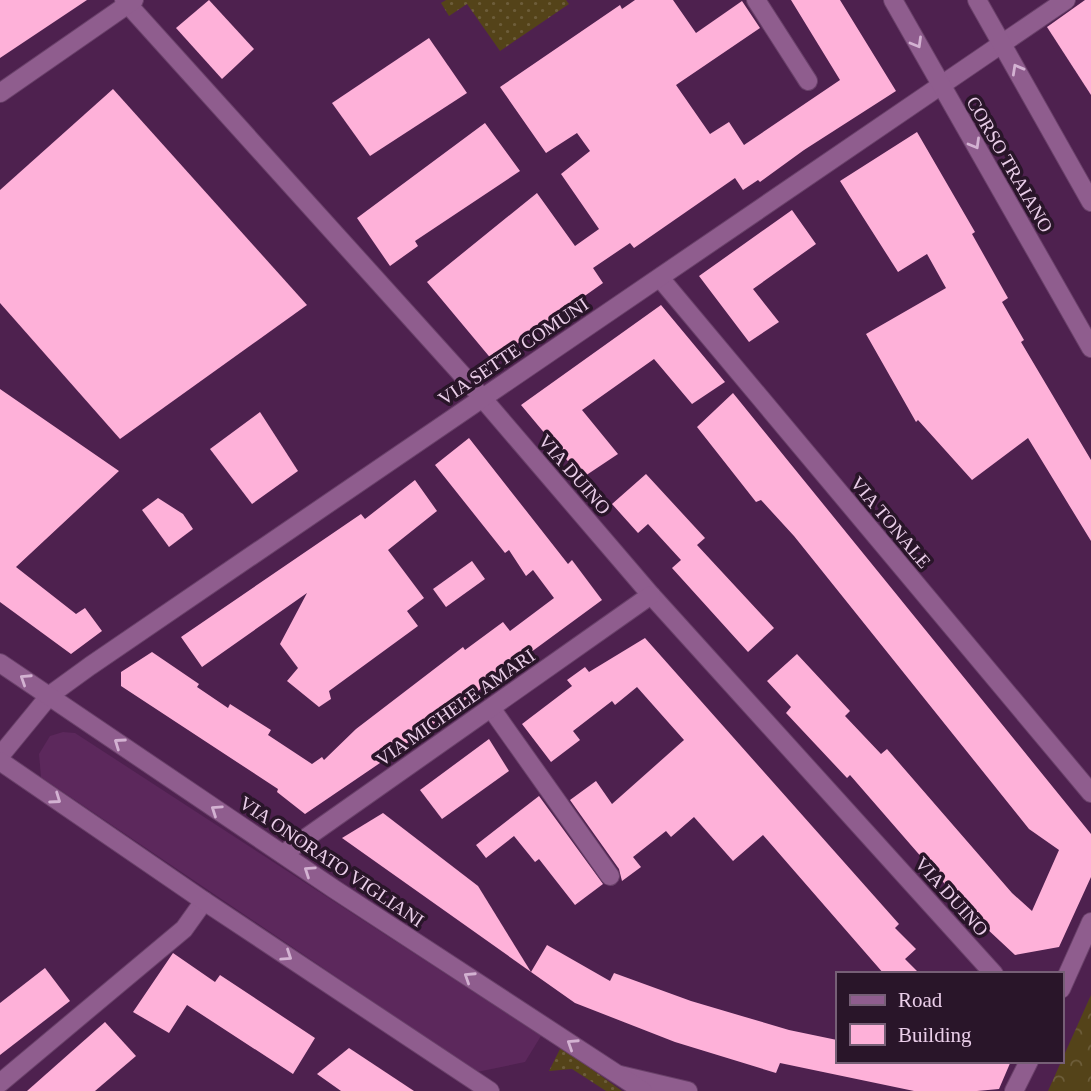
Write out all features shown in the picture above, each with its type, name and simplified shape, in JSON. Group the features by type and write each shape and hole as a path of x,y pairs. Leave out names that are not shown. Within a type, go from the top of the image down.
{"street":[{"path":"756,0 808,81"},
{"name":"CORSO TRAIANO","path":"893,0 1091,348"},
{"path":"977,0 1091,202"},
{"name":"VIA SETTE COMUNI","path":"0,758 50,695 481,397 1066,0"},
{"path":"0,93 129,1"},
{"name":"VIA DUINO","path":"129,1 481,397 651,594 992,972"},
{"name":"VIA TONALE","path":"660,278 1091,793"},
{"name":"VIA MICHELE AMARI","path":"283,854 651,594"},
{"name":"VIA ONORATO VIGLIANI","path":"0,663 283,854 643,1091"},
{"path":"491,708 610,876"},
{"path":"0,758 204,901 486,1090"},
{"path":"0,1083 184,929 204,901"},
{"path":"1063,985 1091,922"},
{"path":"1014,1091 1028,1063"},
{"path":"618,1074 688,1091"}],"shaded area":[{"path":"63,732 75,733 541,1036 525,1062 477,1072 41,777 39,754 50,736"}],"green space":[{"path":"446,0 566,0 569,4 500,51 467,4 449,16 441,3"},
{"path":"1091,995 1091,1091 1048,1091 1061,1063 1063,1063"},
{"path":"561,1047 622,1091 606,1091 572,1069 549,1071"}],"building":[{"path":"0,0 87,0 0,58"},
{"path":"209,0 254,49 222,79 176,28"},
{"path":"635,0 673,0 696,33 742,1 760,28 676,85 710,134 729,122 744,145 840,80 791,0 840,0 896,91 804,150 760,182 758,180 743,190 735,178 634,248 630,243 593,268 603,283 493,361 427,282 537,193 575,246 599,229 561,174 590,151 577,133 546,153 500,87 620,5 622,9"},
{"path":"1085,0 1091,0 1091,95 1047,27"},
{"path":"429,38 467,93 370,156 332,103"},
{"path":"113,89 307,305 120,439 0,303 0,190"},
{"path":"485,123 520,171 415,241 418,246 390,266 357,218"},
{"path":"917,132 975,232 972,234 1008,298 1002,302 1024,340 1021,342 1091,460 1091,541 1028,438 972,480 918,420 916,422 866,334 946,288 927,254 898,272 840,181"},
{"path":"792,210 816,244 753,289 779,322 749,342 699,276"},
{"path":"661,305 725,382 692,404 654,359 582,410 618,454 582,478 521,405"},
{"path":"0,389 119,471 16,567 76,614 85,608 102,631 71,654 0,602"},
{"path":"733,393 1091,834 1091,877 1059,947 1015,955 970,913 850,775 847,778 786,713 791,707 767,681 797,654 850,711 845,716 881,754 887,749 1012,893 1032,911 1059,850 1029,829 794,536 761,500 756,502 697,427"},
{"path":"260,412 298,471 252,504 210,449"},
{"path":"469,438 568,564 572,560 602,600 380,763 305,814 277,792 278,789 121,686 121,672 152,652 199,684 197,687 228,708 230,704 271,730 268,735 312,764 322,757 324,760 356,729 463,647 465,650 503,622 510,631 554,598 533,570 526,576 509,550 505,553 435,465"},
{"path":"646,474 705,538 697,545 774,628 748,652 672,568 681,560 648,524 638,533 612,504"},
{"path":"415,480 437,511 388,550 424,598 407,611 418,626 329,691 331,699 319,707 287,681 298,668 280,644 307,593 202,667 181,637 361,514 365,519"},
{"path":"158,498 183,514 193,529 169,547 142,510"},
{"path":"472,561 485,579 446,607 433,589"},
{"path":"645,638 899,924 895,928 916,949 905,959 918,972 882,972 763,835 733,861 694,817 671,837 666,831 633,857 641,867 622,881 619,869 570,800 596,781 612,804 684,740 637,687 615,705 612,701 573,731 580,740 551,762 522,724 572,686 567,680 585,667 589,672"},
{"path":"489,739 509,771 442,819 420,790"},
{"path":"539,796 603,884 575,905 539,859 535,862 514,836 486,858 476,845"},
{"path":"383,813 478,886 531,972 342,838"},
{"path":"547,945 610,981 614,973 691,1001 789,1030 836,1040 836,1063 1010,1063 999,1089 977,1091 914,1091 780,1063 776,1073 675,1042 575,1003 531,972"},
{"path":"173,953 215,982 220,975 315,1038 293,1074 187,1005 169,1033 133,1012"},
{"path":"45,968 70,1001 0,1055 0,1003"},
{"path":"105,1022 136,1056 95,1091 27,1091"},
{"path":"349,1048 414,1091 341,1091 317,1074"}]}
